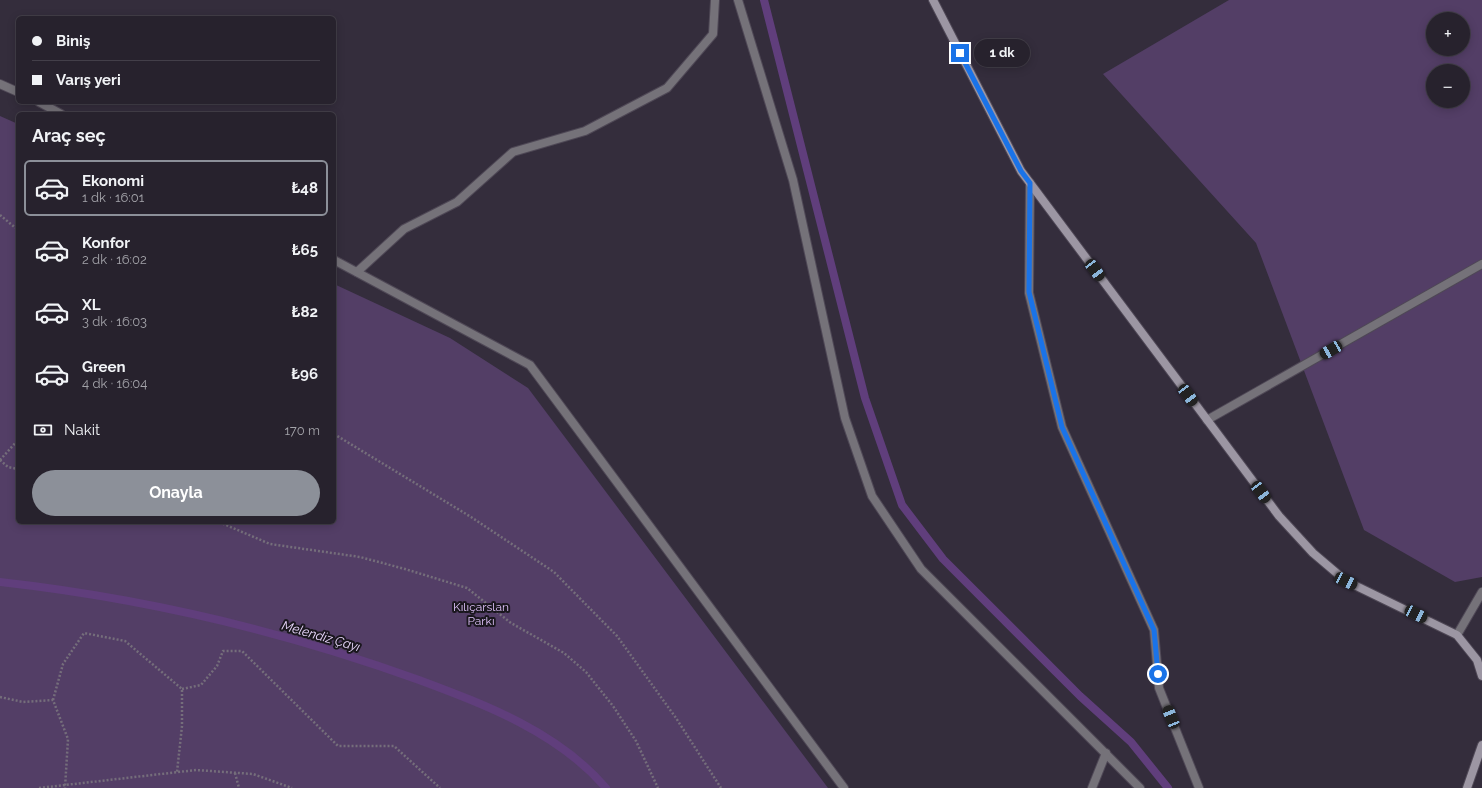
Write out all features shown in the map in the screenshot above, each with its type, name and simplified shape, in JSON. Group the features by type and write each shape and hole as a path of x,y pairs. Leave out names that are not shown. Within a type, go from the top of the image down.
{"main road":[{"path":"933,0 1021,171 1278,516 1313,553 1346,581 1458,635 1477,660 1482,676"},
{"path":"1467,788 1482,744"}],"street":[{"path":"357,272 404,229 457,202 513,152 585,131 668,88 713,34 715,0"},
{"path":"738,0 793,180 845,418 872,496 921,569 1140,788"},
{"path":"0,84 16,91"},
{"path":"43,104 58,112"},
{"path":"1030,183 1029,292 1062,427 1154,630 1159,688 1199,788"},
{"path":"336,261 530,365 844,788"},
{"path":"1207,420 1482,264"},
{"path":"1458,635 1482,592"},
{"path":"1092,788 1106,753"}],"path":[{"path":"0,215 16,228"},
{"path":"336,435 472,517 554,572 617,636 676,718 720,788"},
{"path":"16,442 0,460 8,467 16,469"},
{"path":"223,524 270,544 360,557 466,588 512,623 564,653 586,672 614,706 636,741 658,788"},
{"path":"65,786 68,739 53,700 63,664 84,633 125,641 182,689 182,726 177,772"},
{"path":"182,689 201,685 217,666 223,651 242,651 338,746 394,746 440,788"},
{"path":"0,697 23,702 53,700"},
{"path":"39,788 196,770 253,774 292,788"},
{"path":"236,773 239,788"}],"green space":[{"path":"1229,0 1482,0 1482,577 1455,582 1364,530 1256,243 1103,74"},
{"name":"Kılıçarslan Parkı","path":"0,116 16,123 16,524 336,524 336,285 450,338 528,388 828,788 0,788"}],"waterway":[{"path":"764,0 865,398 902,505 943,559 1080,696 1131,742 1168,788"},
{"name":"Melendiz Çayı","path":"0,582 107,597 160,607 265,632 368,662 470,700 520,722 566,751 587,768 606,788"}],"route":[{"path":"960,53 1021,171 1030,183 1029,292 1062,427 1154,630 1158,674"}]}
